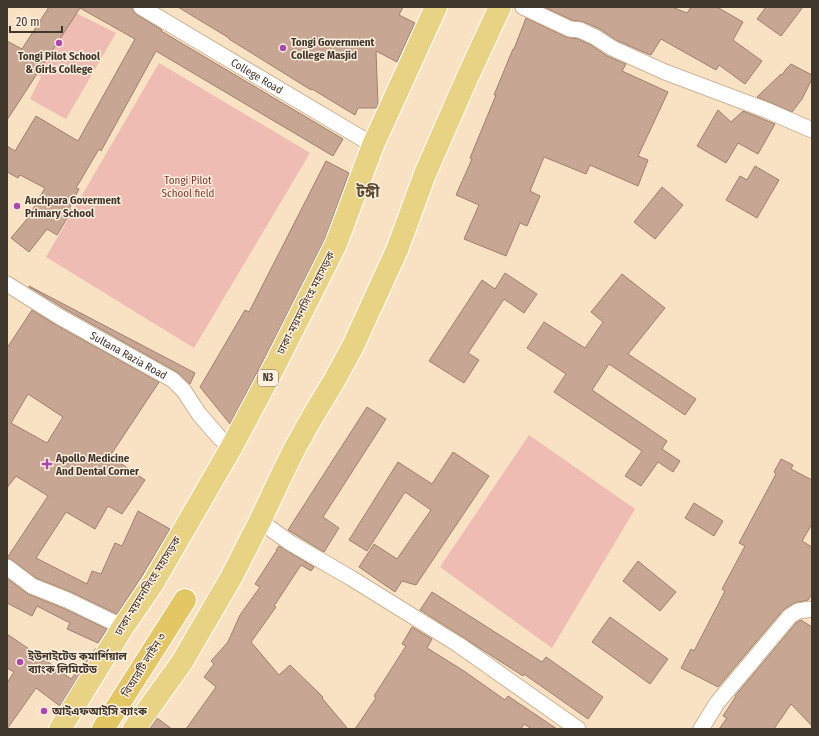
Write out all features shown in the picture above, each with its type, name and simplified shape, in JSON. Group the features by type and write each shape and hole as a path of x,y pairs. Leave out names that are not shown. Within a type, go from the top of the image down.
{"highway":[{"name":"ঢাকা-ময়মনসিংহ মহাসড়ক","path":"60,729 123,627 153,583 231,448 273,369 336,244 373,145 436,7"},
{"path":"134,729 182,662 232,576 295,448 353,346 397,250 425,174 500,7"},
{"name":"বিআরটি লাইন ৩","path":"103,729 185,600"}],"street":[{"name":"College Road","path":"141,7 373,145"},
{"path":"523,7 570,29 580,30 595,37 612,48 666,72 766,110 812,130"},
{"name":"Sultana Razia Road","path":"7,284 60,317 172,380 184,390 199,414 231,448"},
{"path":"260,521 288,542 351,578 459,645 578,729"},
{"path":"7,567 32,586 67,600 123,627"},
{"path":"701,729 717,704 790,616 798,611 812,609"}],"green space":[{"path":"64,7 116,33 66,119 30,99 41,77 27,68"},
{"name":"Tongi Pilot School field","path":"159,63 310,153 194,348 46,257"},
{"path":"529,435 635,509 552,648 440,567"}],"building":[{"path":"49,7 132,7 136,14 162,30 161,31 343,139 333,156 156,51 101,151 99,149 76,188 79,189 69,209 72,210 57,235 47,229 29,252 11,238 27,219 45,188 20,175 18,178 7,172 7,146 15,151 36,116 78,141 135,39 80,8 7,120 7,41 22,49"},
{"path":"178,7 403,7 399,15 415,23 397,62 376,51 378,105 376,108 358,108 355,115 312,89 311,90"},
{"path":"544,7 672,7 687,13 691,7 717,7 743,22 733,40 762,61 745,84 719,65 716,70 661,39 651,55 616,40 600,29 584,22 572,20"},
{"path":"766,7 803,7 781,36 757,19"},
{"path":"526,18 566,37 578,39 591,45 607,56 626,64 622,71 668,92 638,156 648,160 638,186 590,165 586,174 544,157 530,191 540,196 527,226 520,223 506,256 464,239 479,205 456,195 472,159 470,158 496,95 494,95"},
{"path":"791,64 812,75 812,79 802,99 792,112 757,97 781,74 782,75"},
{"path":"718,110 731,122 743,111 775,124 758,154 738,143 726,163 697,146"},
{"path":"326,161 349,173 325,239 230,424 200,387 245,310 249,312"},
{"path":"755,166 779,180 757,218 726,200 740,176 747,180"},
{"path":"662,187 683,205 655,239 634,222"},
{"path":"505,273 537,294 524,313 504,299 468,353 479,360 464,383 429,361 482,280 495,289"},
{"path":"622,274 665,308 628,354 696,399 685,415 609,364 592,390 667,441 662,449 680,461 673,472 658,462 641,486 625,476 642,451 554,392 566,374 527,348 544,322 585,348 603,322 591,312"},
{"path":"29,286 195,373 190,384 177,372 65,309"},
{"path":"32,310 56,325 159,382 110,456 145,480 122,514 108,506 95,529 66,512 36,558 87,584 92,571 101,574 115,543 122,546 138,511 170,529 117,614 71,592 36,578 7,558 48,496 16,476 7,488 7,348","holes":["28,394 63,417 47,443 11,423"]},
{"path":"367,407 386,419 323,517 339,528 324,552 288,530"},
{"path":"453,452 489,476 416,585 402,581 395,592 359,567 374,544 397,559 431,510 405,492 367,551 349,540 398,462 432,484"},
{"path":"781,459 793,465 791,469 812,480 812,524 802,541 812,547 812,594 808,600 794,603 783,610 718,687 681,668 691,649 694,651 725,591 722,589 745,546 739,543 776,474 774,472"},
{"path":"694,503 723,521 714,536 685,518"},
{"path":"279,546 314,567 311,571 301,565 274,606 276,607 251,642 279,675 290,665 323,697 322,698 348,729 186,729 216,687 204,677 214,664 211,661 228,642 240,615 260,587 255,584"},
{"path":"638,561 676,592 660,611 623,581"},
{"path":"7,578 28,594 63,608 107,629 98,643 67,629 70,623 37,606 32,616 7,603"},
{"path":"432,592 542,662 546,657 603,697 588,719 524,674 523,676 420,610"},
{"path":"610,617 668,659 650,684 592,642"},
{"path":"801,620 812,627 812,726 791,704 774,729 719,729 727,718 723,716 735,696 796,623"},
{"path":"412,627 432,639 427,648 464,671 505,700 508,696 557,729 532,729 524,724 521,729 355,729 376,698 374,696 406,646 402,644"},
{"path":"7,634 71,679 96,648 60,706 36,688 7,729 7,683 14,672 7,668"},
{"path":"157,718 172,729 149,729"}],"place":[{"name":"Tongi Pilot School & Girls College","path":"59,43"},
{"name":"Tongi Government College Masjid","path":"283,48"},
{"name":"Auchpara Goverment Primary School","path":"17,206"},
{"name":"Apollo Medicine And Dental Corner","path":"47,464"},
{"name":"ইউনাইটেড কমার্শিয়াল ব্যাংক লিমিটেড","path":"20,662"},
{"name":"আইএফআইসি ব্যাংক","path":"44,711"}],"district":[{"name":"টঙ্গী","path":"368,192"}]}
